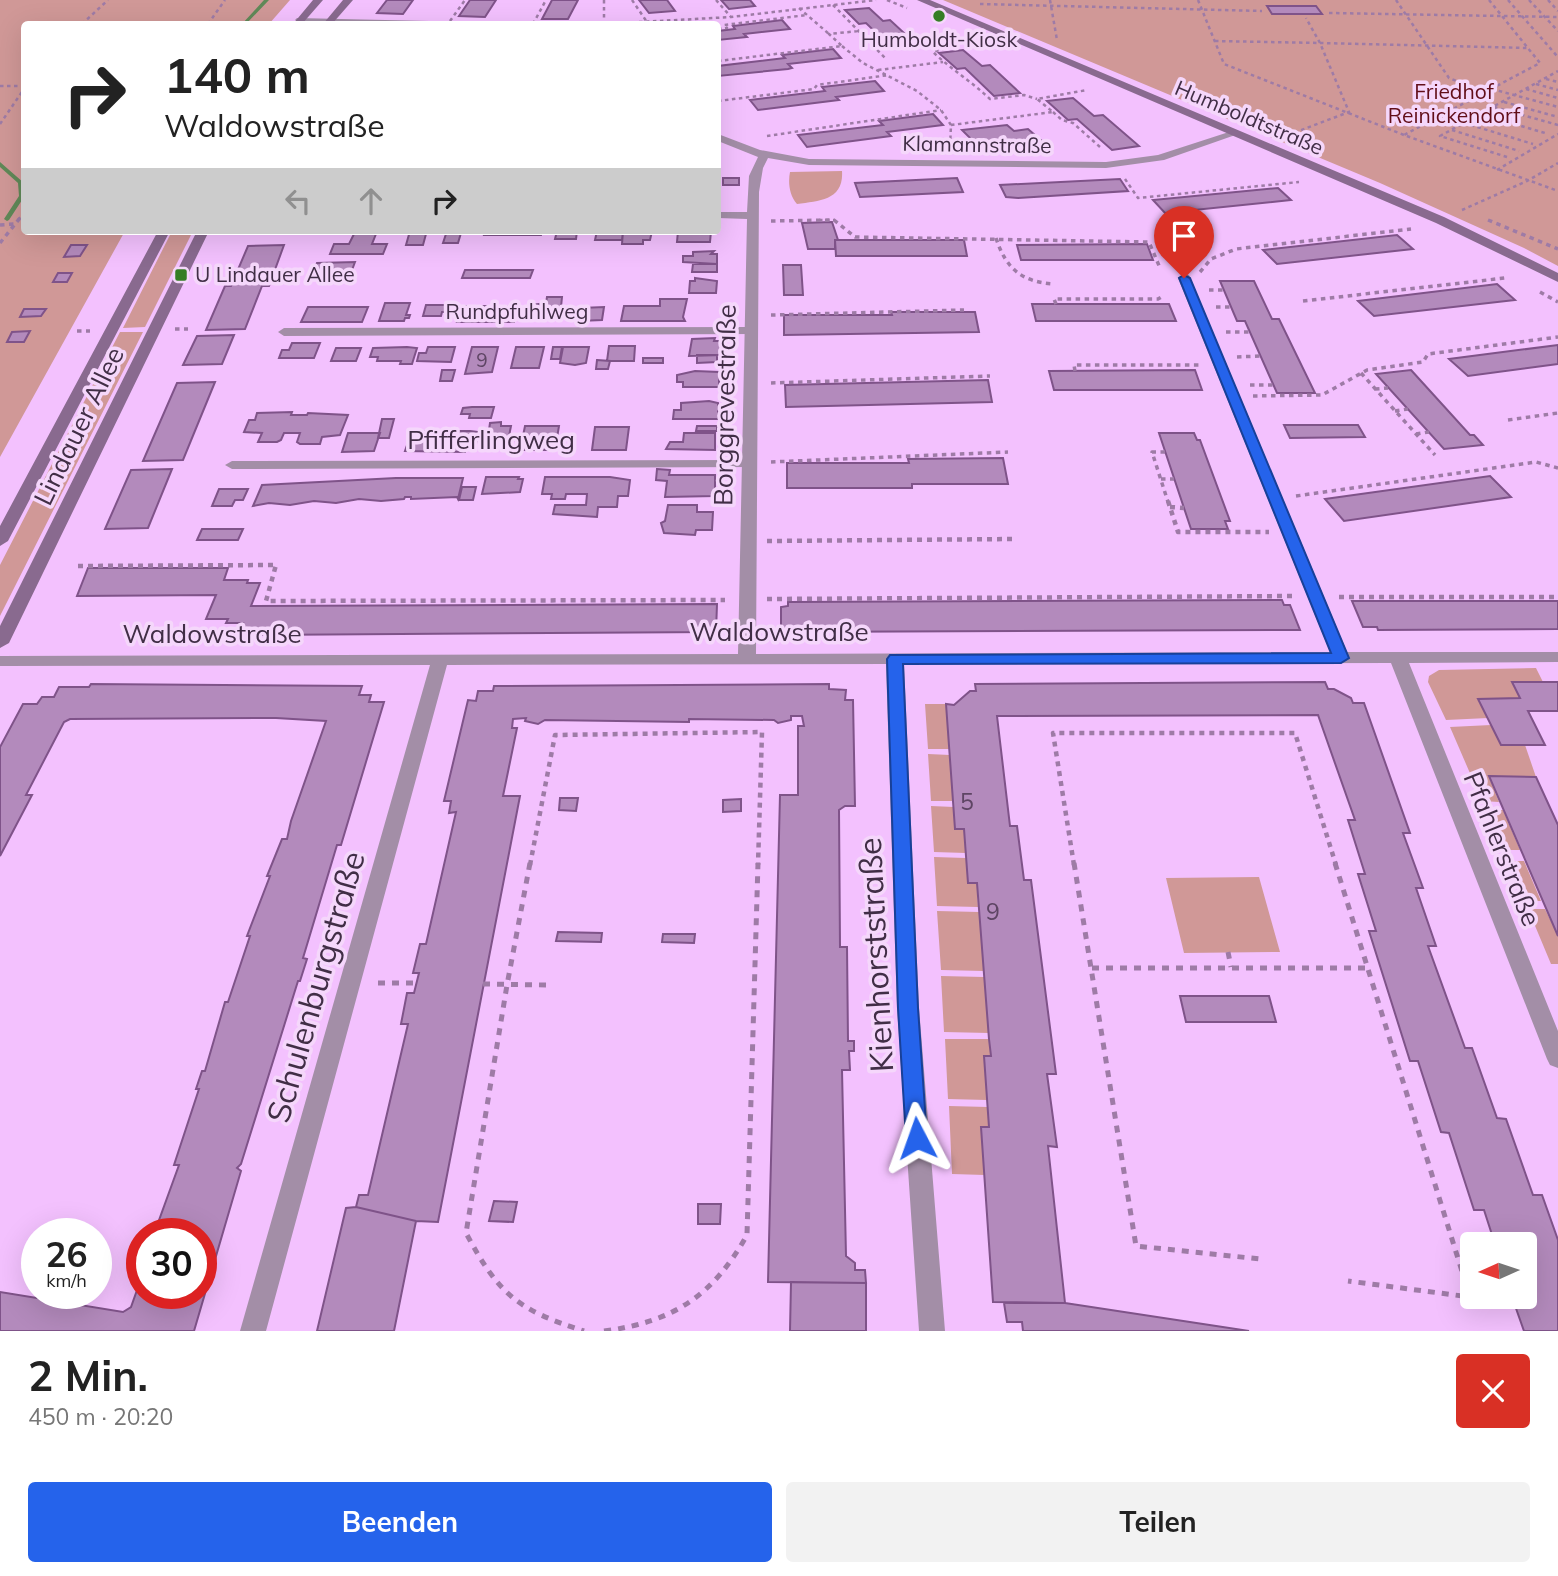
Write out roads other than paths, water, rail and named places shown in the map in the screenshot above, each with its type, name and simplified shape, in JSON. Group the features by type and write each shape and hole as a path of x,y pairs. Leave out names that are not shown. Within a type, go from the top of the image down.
{"main road":[{"path":"299,21 318,0"},
{"path":"331,21 348,0"},
{"name":"Humboldtstraße","path":"922,0 1497,246 1558,278"},
{"name":"Lindauer Allee","path":"0,541 162,235"},
{"name":"Lindauer Allee","path":"0,643 201,235"}],"street":[{"name":"Klamannstraße","path":"721,138 730,144 765,155 819,162 1118,164 1160,158 1236,133"},
{"name":"Borggrevestraße","path":"747,658 751,331 760,219 755,172 757,163 765,155"},
{"path":"721,215 760,219"},
{"path":"1184,278 1341,658"},
{"name":"Waldowstraße","path":"0,661 1558,657"},
{"name":"Pfahlerstraße","path":"1398,658 1557,1055"},
{"name":"Kienhorststraße","path":"895,659 908,1008 932,1331"},
{"name":"Schulenburgstraße","path":"253,1331 440,660"}],"lane":[{"name":"Rundpfuhlweg","path":"284,332 751,331"},
{"name":"Pfifferlingweg","path":"232,465 749,464"}],"waterway":[{"path":"247,21 267,0"},
{"path":"0,164 21,183"},
{"path":"7,219 21,198"}],"place":[{"name":"Humboldt-Kiosk","path":"939,16"},
{"name":"U Lindauer Allee","path":"181,275"}],"park label":[{"name":"Friedhof Reinickendorf","path":"1454,104"}]}
